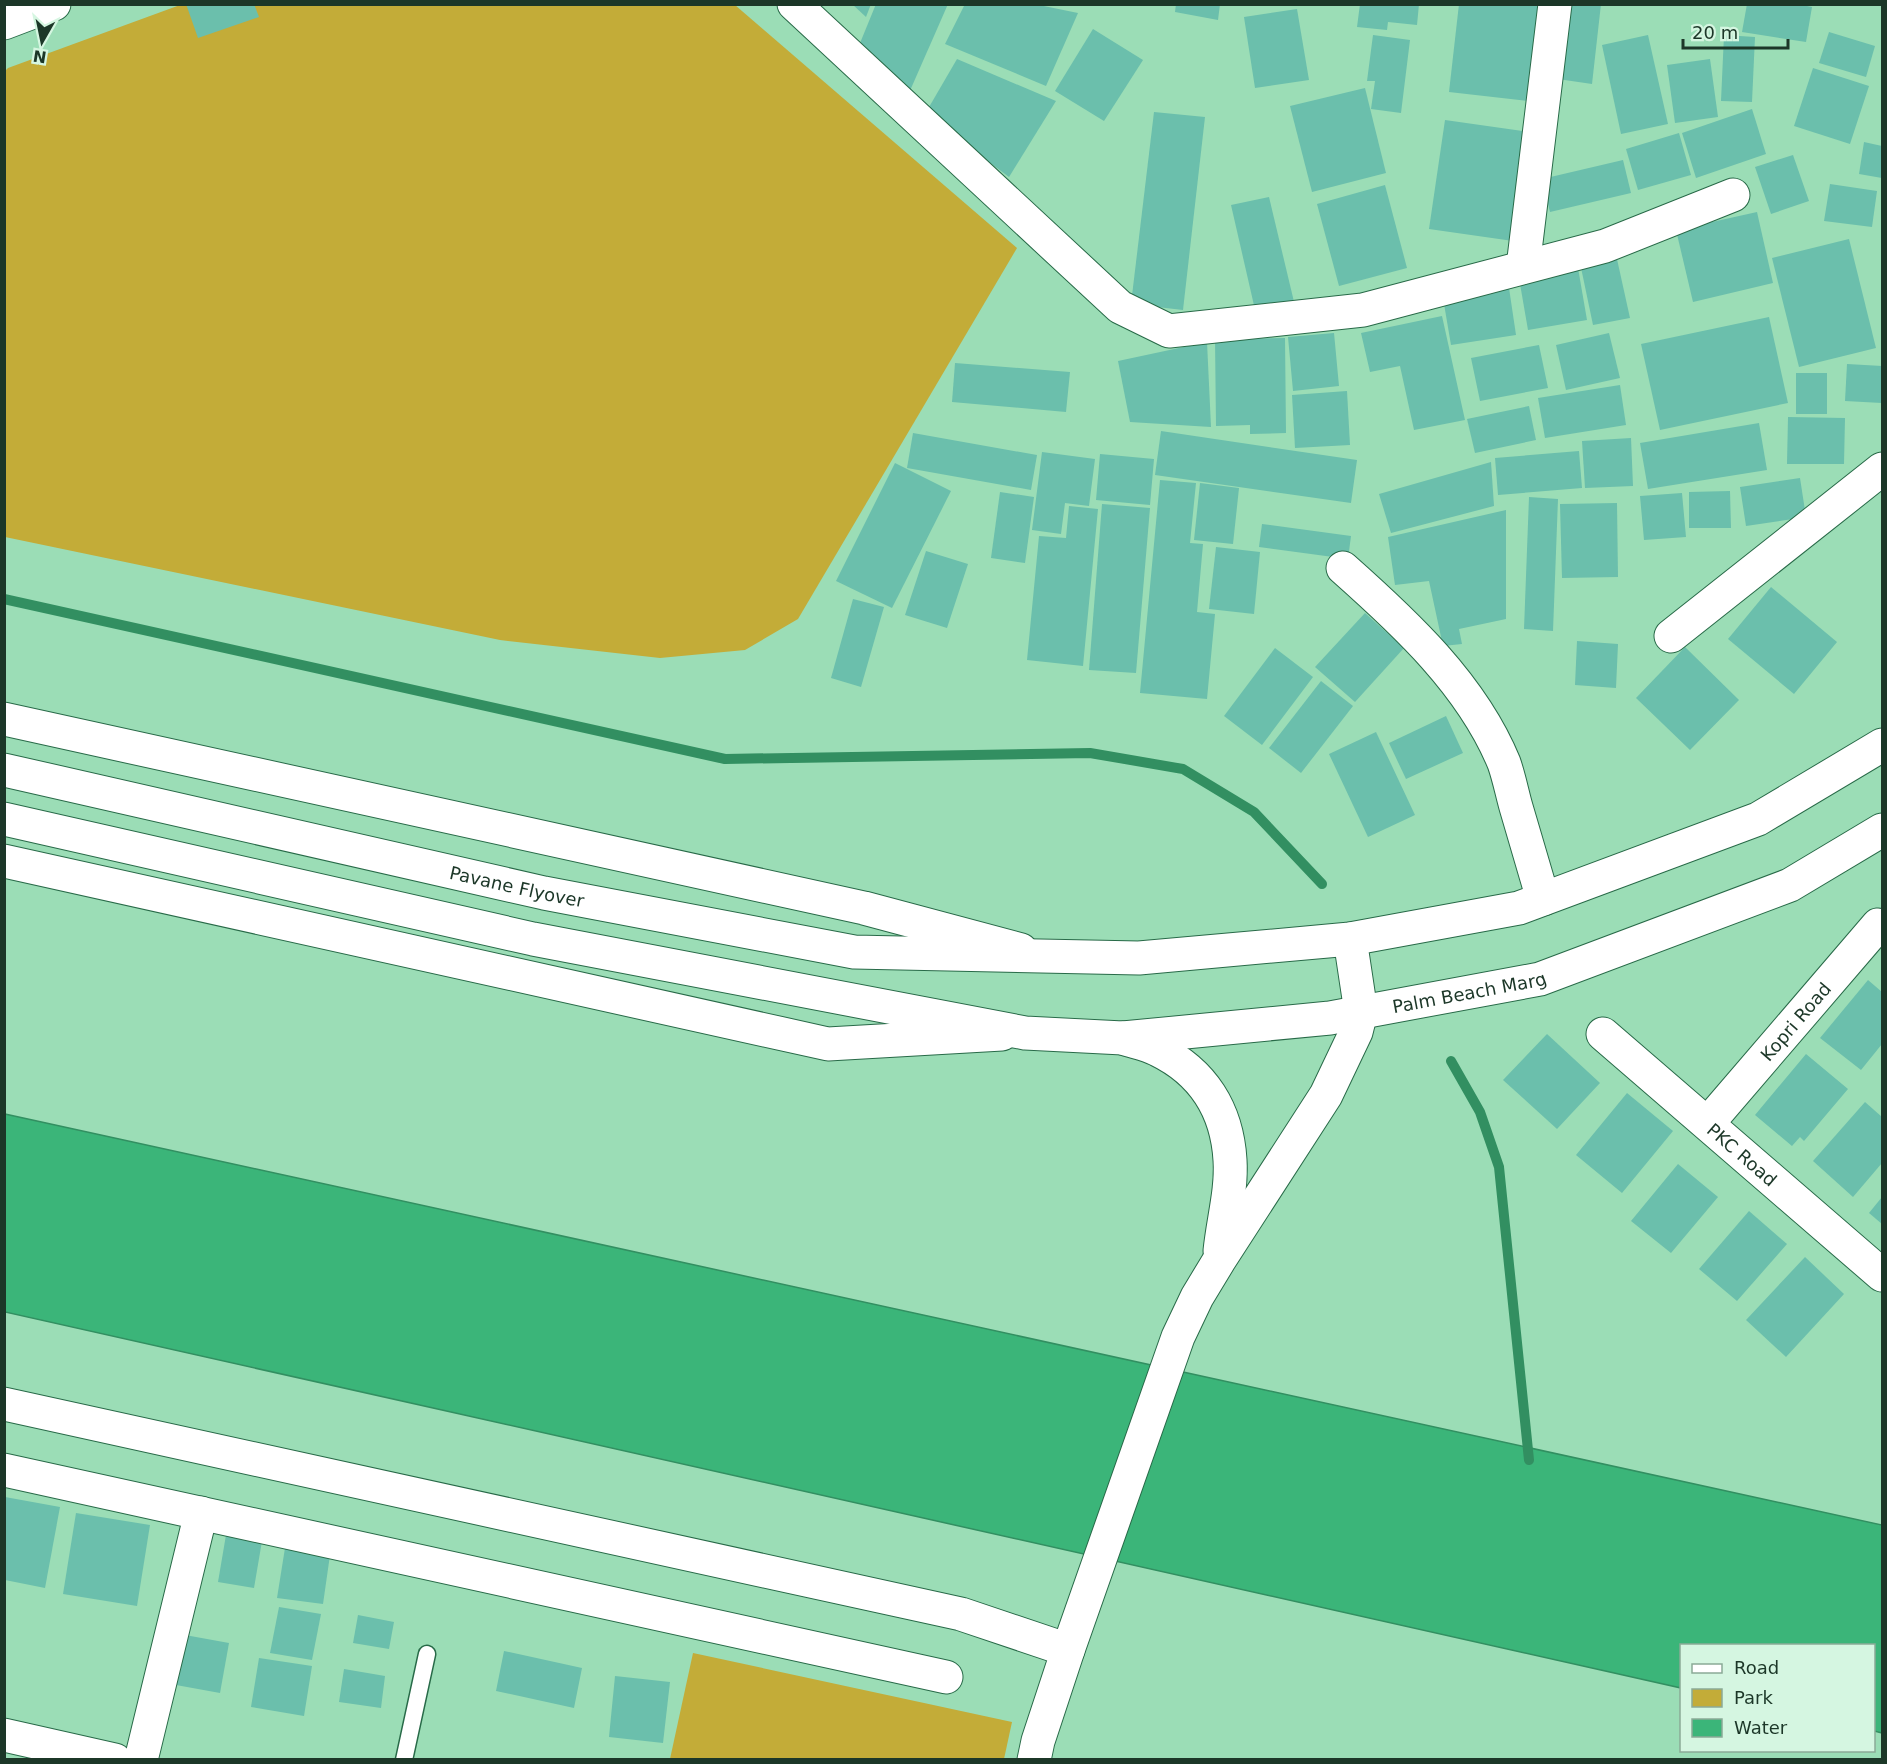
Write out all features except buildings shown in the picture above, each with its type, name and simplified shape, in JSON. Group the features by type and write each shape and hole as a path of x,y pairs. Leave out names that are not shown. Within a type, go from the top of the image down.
{"street":[{"path":"4,23 54,4"},
{"path":"794,4 1120,307 1169,331 1363,310 1605,246 1733,195"},
{"path":"1523,267 1555,4"},
{"path":"1671,636 1882,469"},
{"path":"1343,568 1378,599 1451,675 1477,710 1504,764 1543,899"},
{"path":"4,719 864,908 1037,955 1139,958 1350,939 1520,908 1758,819 1882,745"},
{"name":"Pavane Flyover","path":"4,770 544,893 854,952 1037,955"},
{"path":"4,819 533,939 1025,1033"},
{"name":"Palm Beach Marg","path":"1025,1033 1123,1038 1330,1018 1540,979 1790,885 1882,830"},
{"path":"4,861 828,1044 1025,1033"},
{"name":"Kopri Road","path":"1708,1123 1878,925 1882,928"},
{"path":"1034,1760 1038,1741 1073,1638 1178,1337 1197,1297 1220,1259 1326,1095 1356,1032 1361,1012 1350,939"},
{"name":"PKC Road","path":"1604,1034 1882,1275"},
{"path":"1123,1038 1157,1049 1182,1064 1203,1083 1217,1108 1227,1136 1230,1161 1229,1191 1220,1259"},
{"path":"4,1404 1073,1638"},
{"path":"4,1470 945,1677"},
{"path":"141,1760 201,1513"},
{"path":"4,1736 97,1758"}],"lane":[{"path":"404,1760 427,1654"}],"green space":[{"path":"180,5 735,5 1017,248 798,619 745,650 660,658 500,640 5,537 5,71"},
{"path":"693,1653 1012,1722 1004,1759 670,1759"}],"water":[{"path":"5,1114 1882,1525 1882,1733 1875,1731 1875,1644 1680,1644 1680,1688 5,1312"}],"waterway":[{"path":"4,599 725,759 1090,753 1183,769 1254,812 1322,884"},
{"path":"1451,1061 1480,1112 1499,1167 1529,1460"}]}
